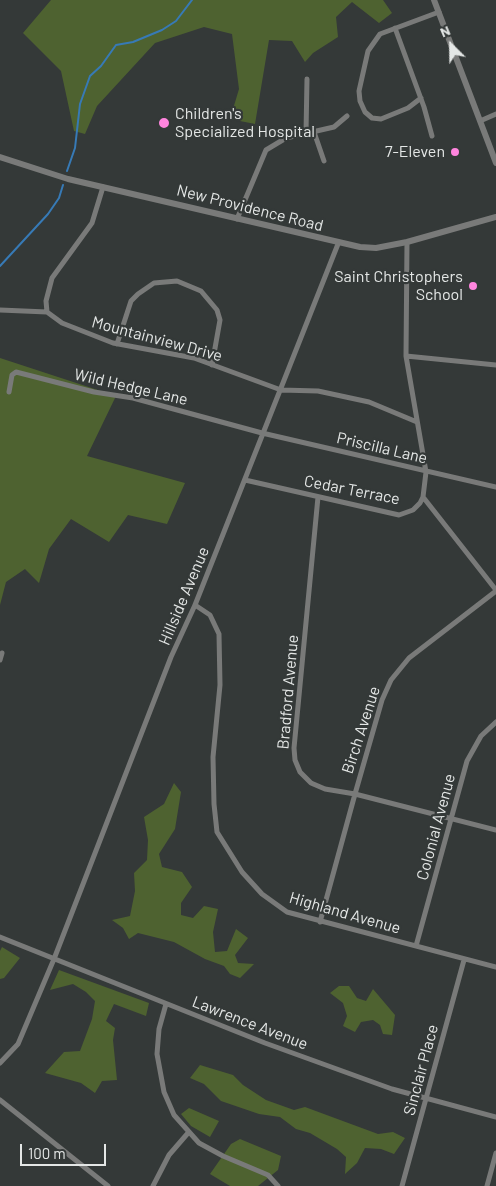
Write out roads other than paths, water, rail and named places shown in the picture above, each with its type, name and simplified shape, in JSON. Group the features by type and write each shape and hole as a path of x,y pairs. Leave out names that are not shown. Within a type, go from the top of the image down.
{"street":[{"path":"434,0 496,163"},
{"path":"421,98 408,108 381,119 372,118 365,112 360,100 359,91 368,51 380,34 439,12"},
{"path":"395,28 421,98 432,136"},
{"path":"306,133 307,79"},
{"path":"480,121 496,114"},
{"path":"238,219 266,150 279,140 334,127 347,116"},
{"path":"314,132 324,161"},
{"name":"New Providence Road","path":"0,157 46,173 103,188 338,244 376,248 406,242 496,217"},
{"path":"47,312 46,302 52,278 92,223 103,188"},
{"name":"Cedar Terrace","path":"245,480 399,514 417,507 423,497 426,472 406,356 406,242"},
{"name":"Hillside Avenue","path":"0,1063 18,1044 54,959 171,657 195,605 338,244"},
{"path":"117,344 132,301 138,294 158,282 182,282 205,294 220,320 212,365"},
{"name":"Mountainview Drive","path":"0,310 47,312 62,323 117,344 194,358 281,390 344,395 394,411 418,422"},
{"path":"406,356 496,365"},
{"name":"Wild Hedge Lane","path":"8,392 12,375 16,372 94,392 133,398 262,433"},
{"name":"Priscilla Lane","path":"262,433 496,487"},
{"name":"Bradford Avenue","path":"318,497 294,752 300,772 311,784 325,790 354,794 496,830"},
{"path":"423,497 496,591"},
{"name":"Birch Avenue","path":"320,922 354,794 382,700 396,672 409,658 496,591"},
{"name":"Highland Avenue","path":"195,605 207,612 215,622 220,640 219,706 213,758 213,789 217,832 242,872 262,894 287,912 496,967"},
{"path":"0,660 2,653"},
{"name":"Colonial Avenue","path":"416,946 471,752 482,736 496,722"},
{"name":"Lawrence Avenue","path":"0,937 265,1044 392,1089 496,1117"},
{"name":"Sinclair Place","path":"402,1186 464,960"},
{"path":"166,1004 158,1035 158,1067 168,1103 188,1133 199,1143 268,1175 278,1186"},
{"path":"0,1100 108,1186"},
{"path":"152,1186 169,1155 188,1133"},
{"path":"487,1186 496,1153"}],"waterway":[{"path":"67,171 75,148 80,104 90,76 101,66 116,45 133,42 162,30 176,21 192,0"},
{"path":"0,266 48,214 59,198 63,185"}],"place":[{"name":"Children's Specialized Hospital","path":"164,123"},
{"name":"7-Eleven","path":"455,152"},
{"name":"Saint Christophers School","path":"473,286"}]}
